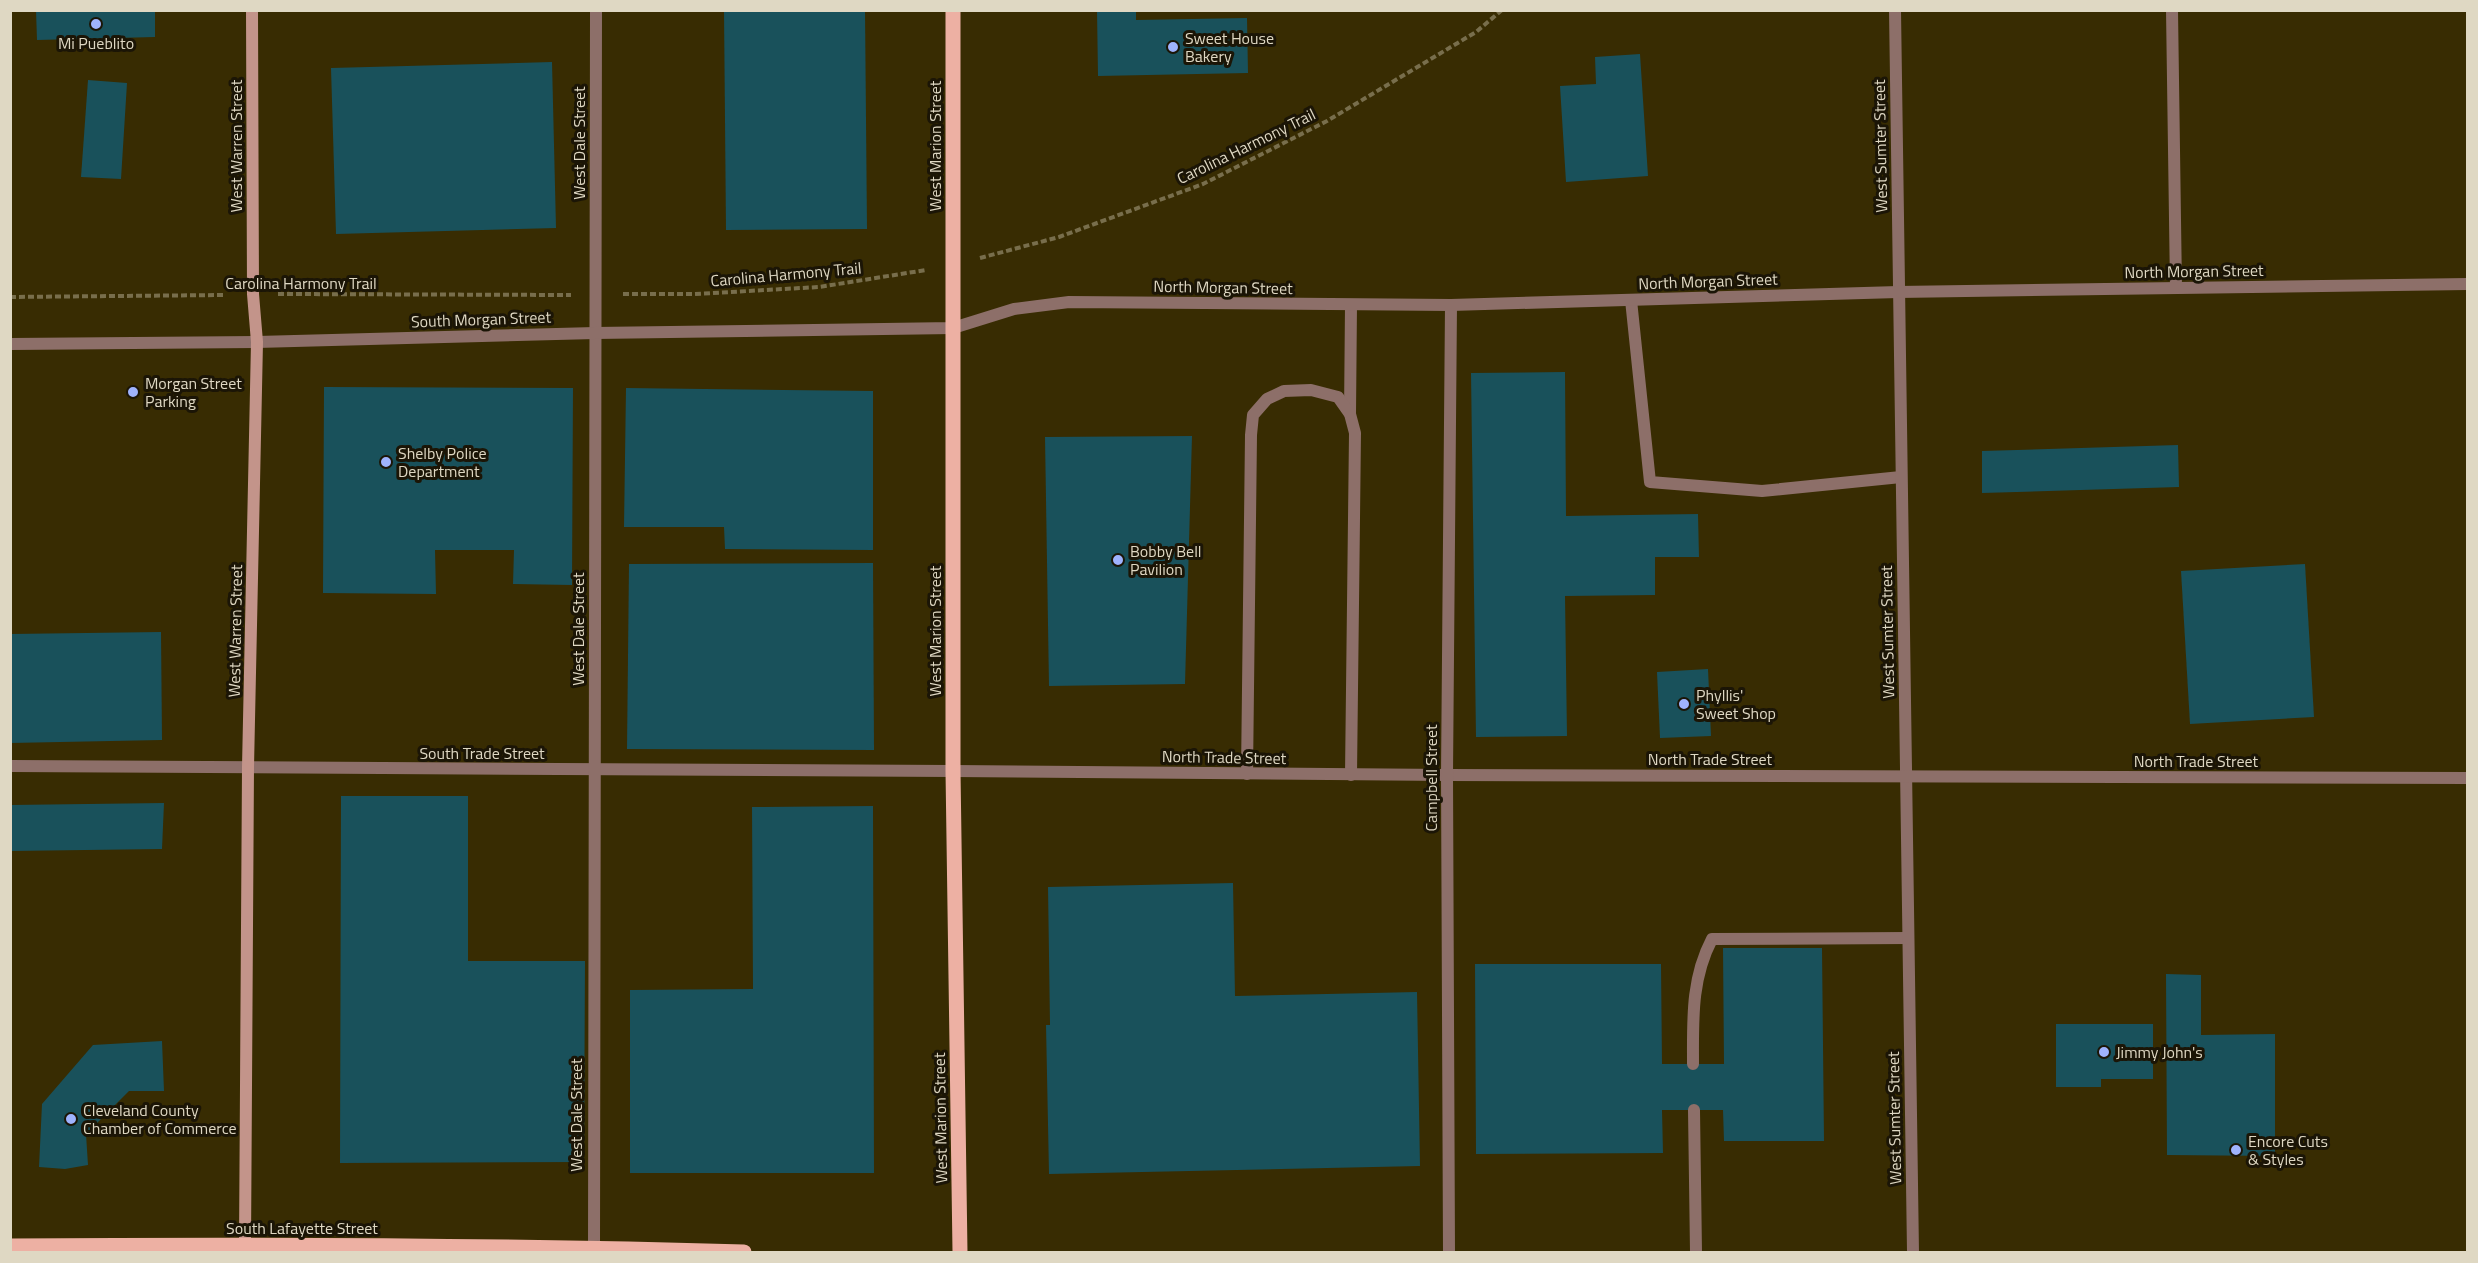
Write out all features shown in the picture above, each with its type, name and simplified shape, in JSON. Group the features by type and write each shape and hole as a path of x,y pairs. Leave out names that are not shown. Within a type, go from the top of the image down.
{"main road":[{"name":"West Warren Street","path":"245,1249 248,767 257,342 253,294 252,10"},
{"name":"West Marion Street","path":"953,10 953,771 960,1252"},
{"name":"South Lafayette Street","path":"10,1246 245,1249 594,1248 744,1252"}],"street":[{"name":"West Dale Street","path":"594,1248 596,10"},
{"name":"West Sumter Street","path":"1895,10 1913,1252"},
{"path":"2172,10 2176,288"},
{"name":"North Morgan Street","path":"953,328 1014,309 1069,302 1451,304 1898,291 2468,284"},
{"path":"1631,300 1650,482 1762,490 1901,477"},
{"name":"Campbell Street","path":"1449,1252 1447,775 1451,304"},
{"path":"1351,305 1350,414 1355,434 1351,775"},
{"name":"South Morgan Street","path":"10,344 257,342 595,333 953,328"},
{"path":"1247,774 1253,415 1267,399 1284,391 1311,390 1338,397 1350,414"},
{"name":"South Trade Street","path":"10,766 594,771 953,771"},
{"name":"North Trade Street","path":"953,771 1351,775 2468,778"},
{"path":"1694,1064 1693,1007 1702,957 1712,939 1908,938"},
{"path":"1695,1110 1696,1252"}],"path":[{"name":"Carolina Harmony Trail","path":"10,297 253,294 695,294 819,287 953,266 1059,237 1203,184 1327,121 1476,32 1502,10"}],"building":[{"name":"Mi Pueblito","path":"36,10 155,10 155,37 37,40"},
{"path":"724,10 865,10 867,229 726,230"},
{"name":"Sweet House Bakery","path":"1097,10 1136,10 1136,20 1247,18 1248,73 1098,76"},
{"path":"1640,54 1648,176 1566,182 1560,86 1596,84 1595,57"},
{"path":"552,62 556,228 336,234 331,68"},
{"path":"88,80 127,83 121,179 81,177"},
{"path":"1565,372 1566,516 1698,514 1699,557 1655,557 1655,595 1565,596 1567,736 1476,737 1471,373"},
{"path":"324,387 573,388 572,585 513,584 514,550 435,550 436,594 323,593"},
{"path":"626,388 873,391 873,550 725,549 724,527 624,527"},
{"name":"Bobby Bell Pavilion","path":"1192,436 1185,684 1049,686 1045,437"},
{"path":"2178,445 2179,487 1982,493 1982,451"},
{"path":"873,563 874,750 627,749 629,564"},
{"path":"2305,564 2314,717 2190,724 2181,571"},
{"path":"161,632 162,740 10,743 10,634"},
{"name":"Phyllis' Sweet Shop","path":"1708,669 1711,736 1660,738 1657,672"},
{"path":"341,796 468,796 468,961 585,961 584,1162 340,1163"},
{"path":"164,803 162,849 10,851 10,805"},
{"path":"873,806 874,1173 630,1173 630,990 753,989 752,807"},
{"path":"1233,883 1235,996 1417,992 1420,1166 1049,1174 1046,1025 1050,1025 1048,887"},
{"path":"1723,948 1822,948 1824,1141 1724,1141 1723,1110 1662,1110 1663,1153 1476,1154 1475,964 1661,964 1662,1064 1724,1064"},
{"path":"2166,974 2201,975 2201,1035 2275,1034 2275,1156 2167,1155"},
{"name":"Jimmy John's","path":"2056,1024 2153,1024 2153,1079 2101,1079 2101,1087 2056,1087"},
{"name":"Cleveland County Chamber of Commerce","path":"162,1041 164,1091 129,1091 86,1134 88,1165 65,1169 39,1167 42,1104 93,1045"}],"place":[{"name":"Mi Pueblito","path":"96,24"},
{"name":"Sweet House Bakery","path":"1173,47"},
{"name":"Morgan Street Parking","path":"133,392"},
{"name":"Shelby Police Department","path":"386,462"},
{"name":"Bobby Bell Pavilion","path":"1118,560"},
{"name":"Phyllis' Sweet Shop","path":"1684,704"},
{"name":"Jimmy John's","path":"2104,1052"},
{"name":"Cleveland County Chamber of Commerce","path":"71,1119"},
{"name":"Encore Cuts & Styles","path":"2236,1150"}]}
